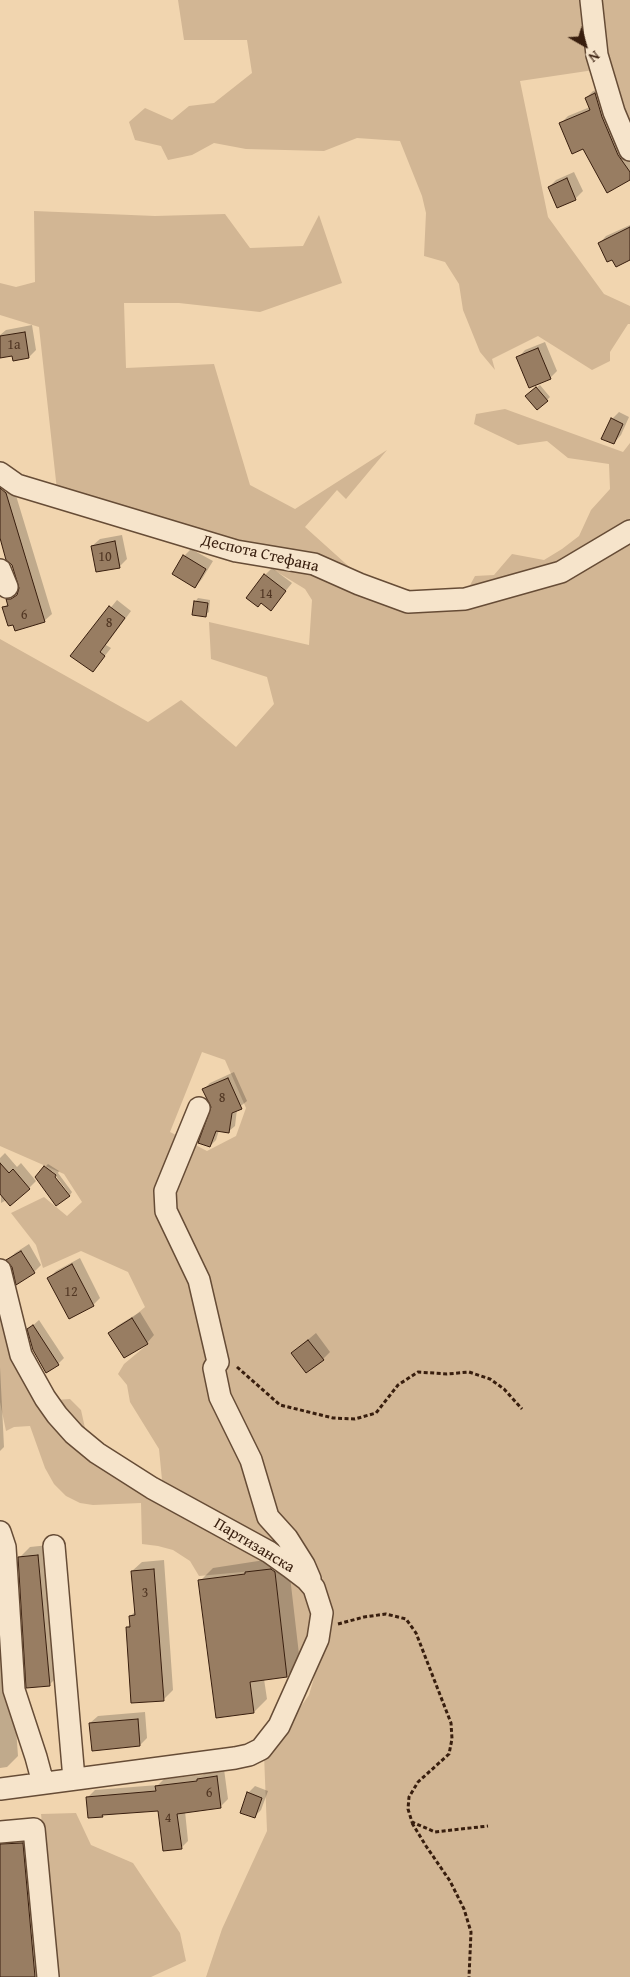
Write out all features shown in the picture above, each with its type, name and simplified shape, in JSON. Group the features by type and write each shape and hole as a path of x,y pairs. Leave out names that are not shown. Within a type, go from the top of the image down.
{"street":[{"path":"590,0 597,55 614,112 630,150"},
{"name":"Деспота Стефана","path":"0,471 17,486 236,551 314,564 359,584 408,602 465,599 562,572 630,531"},
{"path":"0,1789 235,1758 261,1749 279,1726 318,1639 322,1613 314,1588 304,1565 287,1538 268,1517 251,1460 220,1397 214,1368 218,1362 199,1280 166,1211 165,1190 199,1108"},
{"name":"Партизанска","path":"0,1270 21,1355 49,1404 74,1434 96,1453 152,1488 269,1552 307,1580 314,1588"},
{"path":"0,1532 5,1547 14,1690 43,1784"},
{"path":"54,1546 74,1780"},
{"path":"0,1832 34,1829 48,1977"}],"path":[{"path":"218,1362 225,1360 236,1366 280,1405 333,1418 356,1419 376,1412 398,1385 418,1372 447,1374 469,1372 490,1379 504,1389 522,1409"},
{"path":"318,1639 330,1628 344,1621 386,1614 406,1619 416,1633 451,1723 452,1739 449,1754 418,1782 409,1797 408,1808 412,1822 450,1881 464,1909 471,1932 469,1977"},
{"path":"412,1822 435,1832 488,1826"}],"shaded area":[{"path":"178,0 630,0 630,152 594,70 520,81 548,217 604,294 630,306 630,324 628,324 610,352 610,361 592,370 538,336 492,359 495,370 480,352 463,310 459,284 445,262 424,256 426,213 422,196 400,141 357,138 324,151 246,149 214,143 192,155 168,160 161,146 135,140 129,122 145,108 172,120 189,106 214,103 252,73 247,40 184,40"},
{"path":"34,211 155,216 225,214 250,248 303,246 319,215 342,283 260,312 179,303 124,303 126,368 214,364 250,485 295,509 387,450 346,499 337,490 305,527 365,581 375,586 431,592 469,587 475,576 494,575 512,554 544,560 579,536 591,510 610,489 609,464 568,458 547,441 518,445 474,424 476,414 505,409 623,452 630,443 630,1977 206,1977 222,1929 267,1831 264,1754 282,1733 309,1695 324,1643 287,1678 275,1569 199,1576 190,1561 173,1550 142,1544 141,1503 93,1505 80,1503 66,1496 54,1484 45,1468 30,1426 14,1427 6,1431 0,1402 0,1313 55,1400 70,1399 81,1410 87,1437 163,1490 159,1449 130,1402 127,1385 118,1374 124,1364 148,1344 132,1318 145,1307 128,1272 81,1251 43,1268 36,1245 11,1213 44,1197 67,1216 82,1202 64,1174 0,1146 0,639 148,722 181,700 236,747 274,704 267,677 211,659 209,622 309,645 312,600 305,589 256,559 57,490 39,327 0,315 0,283 16,287 35,282","holes":["202,1052 225,1060 246,1108 236,1136 207,1151 170,1132"]},
{"path":"76,1813 91,1845 133,1863 180,1933 186,1961 151,1977 59,1977 41,1814"}],"building":[{"path":"595,93 602,117 618,155 630,172 630,180 607,193 583,149 572,154 559,123 590,110 585,98"},
{"path":"567,178 576,200 557,208 548,187"},
{"path":"630,227 630,260 616,267 612,260 607,262 598,243"},
{"path":"25,332 29,358 13,361 12,356 0,358 0,336"},
{"path":"538,348 551,379 529,388 516,357"},
{"path":"536,387 548,401 537,410 525,396"},
{"path":"611,418 623,424 614,444 601,439"},
{"path":"0,488 6,493 45,622 15,631 13,625 8,626 2,607 8,606 6,599 11,599 17,595 19,588 12,565 6,560 0,538"},
{"path":"115,541 120,568 96,572 91,546"},
{"path":"183,555 206,569 195,588 172,574"},
{"path":"264,574 286,591 271,611 261,603 258,607 246,598"},
{"path":"194,601 208,603 206,617 192,615"},
{"path":"109,606 125,618 100,652 105,656 93,672 70,656"},
{"path":"228,1078 242,1109 232,1113 229,1133 216,1131 210,1147 198,1143 211,1107 202,1089"},
{"path":"0,1163 9,1173 13,1169 30,1189 10,1206 0,1194"},
{"path":"44,1166 56,1175 55,1177 70,1196 56,1206 35,1177"},
{"path":"21,1251 35,1273 16,1285 12,1267 6,1260"},
{"path":"72,1264 94,1306 69,1319 47,1278"},
{"path":"132,1318 148,1344 124,1358 108,1333"},
{"path":"33,1325 59,1365 46,1373 33,1350 27,1329"},
{"path":"308,1340 324,1360 306,1373 291,1353"},
{"path":"38,1555 50,1686 26,1688 18,1557"},
{"path":"154,1569 164,1701 131,1703 126,1627 130,1627 129,1616 135,1615 131,1571"},
{"path":"271,1569 275,1572 287,1677 250,1682 254,1713 216,1718 198,1580"},
{"path":"138,1719 140,1746 92,1751 89,1723"},
{"path":"217,1776 221,1808 177,1814 182,1849 163,1851 158,1811 102,1815 103,1817 88,1818 86,1797 156,1791 155,1786 197,1781 197,1779"},
{"path":"247,1792 262,1798 255,1818 240,1813"},
{"path":"23,1843 35,1977 0,1977 0,1844"}]}
